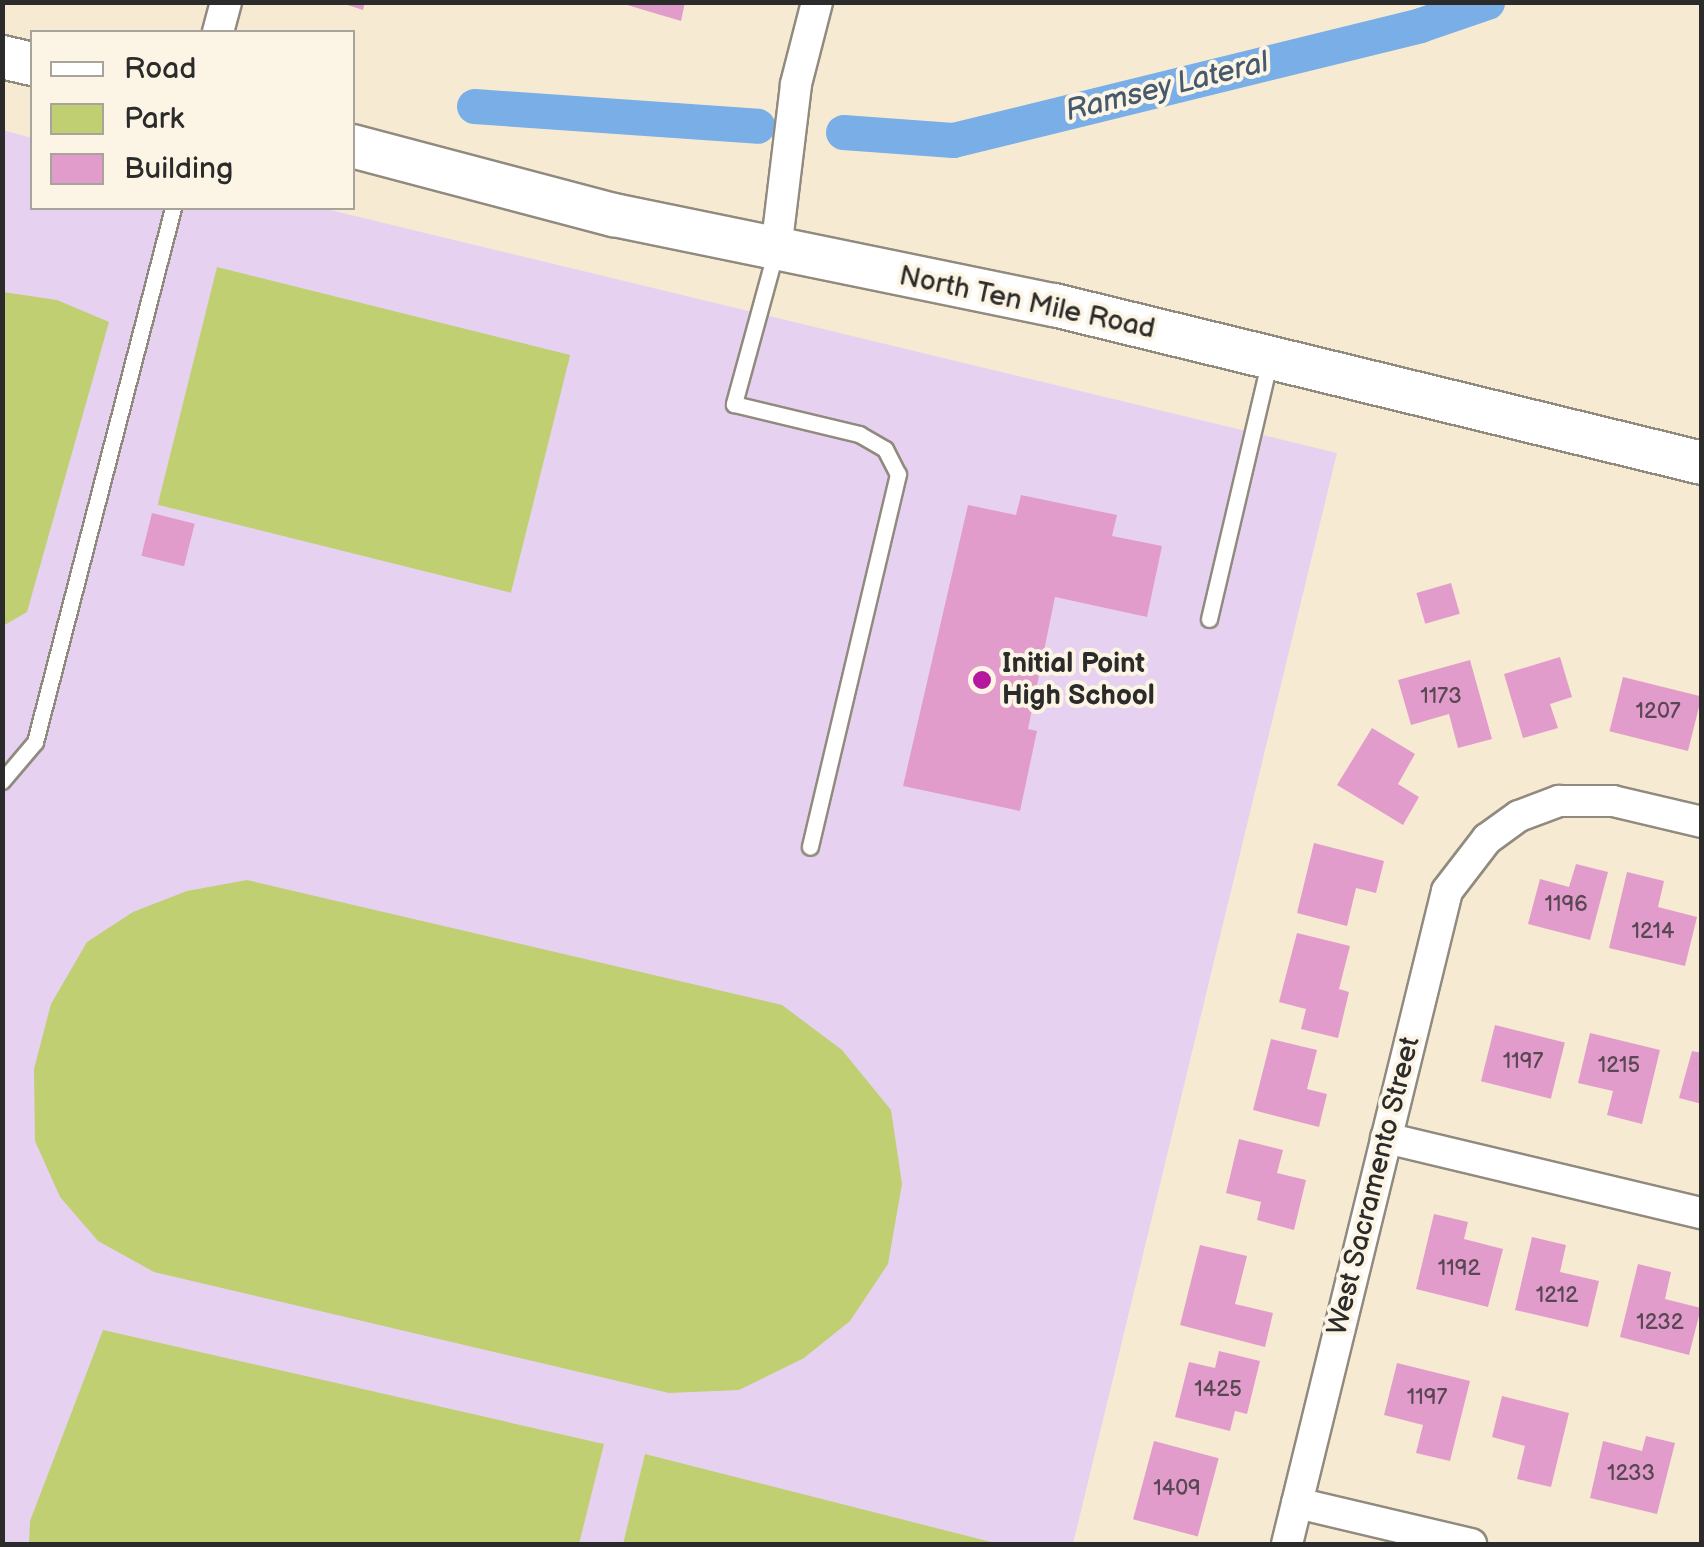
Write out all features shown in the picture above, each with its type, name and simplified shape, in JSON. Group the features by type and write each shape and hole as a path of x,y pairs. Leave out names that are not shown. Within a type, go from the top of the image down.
{"main road":[{"path":"2,57 30,64"},
{"name":"North Ten Mile Road","path":"355,147 776,250 1054,305 1702,464"}],"street":[{"path":"219,30 226,2"},
{"path":"776,250 796,84 817,2"},
{"name":"West Sacramento Street","path":"1286,1544 1447,891 1486,839 1519,816 1558,801 1613,802 1702,822"},
{"path":"1386,1138 1702,1213"},
{"path":"1297,1502 1471,1544"}],"lane":[{"path":"2,781 35,742 172,210"},
{"path":"776,250 734,404 859,434 885,449 898,474 810,847"},
{"path":"1208,619 1270,359"}],"shaded area":[{"path":"3,130 30,137 30,210 330,210 1337,453 1073,1544 3,1544"}],"green space":[{"path":"217,267 570,355 511,593 158,505"},
{"path":"3,292 57,300 109,322 27,612 3,626"},
{"path":"247,880 782,1005 842,1050 891,1110 902,1184 888,1264 850,1321 804,1358 739,1390 669,1393 154,1272 98,1241 60,1197 35,1141 34,1069 51,1004 87,942 133,912 187,891"},
{"path":"103,1330 604,1444 579,1544 29,1544 30,1521"},
{"path":"645,1454 999,1544 623,1544"}],"building":[{"path":"338,2 365,2 363,10"},
{"path":"617,2 685,2 681,21"},
{"name":"Initial Point High School","path":"1021,495 1117,515 1112,536 1162,546 1147,617 1055,597 1028,729 1037,731 1020,811 903,786 968,505 1016,515"},
{"path":"152,513 195,524 184,566 141,556"},
{"path":"1451,583 1460,614 1425,624 1416,593"},
{"path":"1560,657 1572,697 1550,704 1558,728 1523,738 1504,674"},
{"path":"1470,660 1492,739 1458,748 1449,714 1411,725 1398,680"},
{"path":"1623,677 1702,697 1688,751 1609,731"},
{"path":"1372,728 1415,754 1398,784 1419,797 1403,825 1337,785"},
{"path":"1314,843 1384,861 1376,893 1356,888 1347,926 1297,913"},
{"path":"1576,864 1608,872 1590,940 1528,924 1540,879 1569,887"},
{"path":"1627,872 1664,881 1658,907 1697,917 1685,966 1609,948"},
{"path":"1297,933 1350,946 1339,989 1349,992 1338,1038 1301,1029 1306,1009 1279,1002"},
{"path":"1495,1025 1565,1042 1551,1099 1481,1081"},
{"path":"1590,1033 1660,1050 1642,1124 1607,1115 1613,1091 1578,1083"},
{"path":"1271,1039 1317,1050 1307,1089 1327,1094 1319,1127 1253,1110"},
{"path":"1692,1051 1702,1053 1702,1104 1679,1098"},
{"path":"1239,1139 1283,1150 1277,1173 1306,1180 1294,1230 1257,1220 1261,1202 1226,1193"},
{"path":"1434,1214 1468,1222 1464,1239 1503,1249 1488,1307 1416,1289"},
{"path":"1532,1237 1566,1245 1560,1272 1599,1281 1588,1327 1515,1310"},
{"path":"1200,1245 1247,1256 1235,1304 1273,1313 1265,1347 1180,1325"},
{"path":"1638,1264 1671,1272 1665,1299 1701,1308 1689,1355 1620,1337"},
{"path":"1219,1351 1260,1361 1247,1414 1235,1411 1230,1431 1175,1417 1189,1362 1215,1368"},
{"path":"1397,1363 1470,1381 1450,1461 1416,1453 1423,1425 1384,1415"},
{"path":"1502,1396 1569,1413 1551,1487 1517,1479 1525,1446 1492,1437"},
{"path":"1646,1436 1675,1443 1657,1514 1590,1498 1603,1441 1642,1451"},
{"path":"1154,1441 1219,1458 1198,1537 1133,1519"}],"waterway":[{"name":"Ramsey Lateral","path":"843,132 953,140 1420,25 1487,2"},
{"name":"Ramsey Lateral","path":"474,106 757,126"}],"place":[{"name":"Initial Point High School","path":"982,680"}]}
